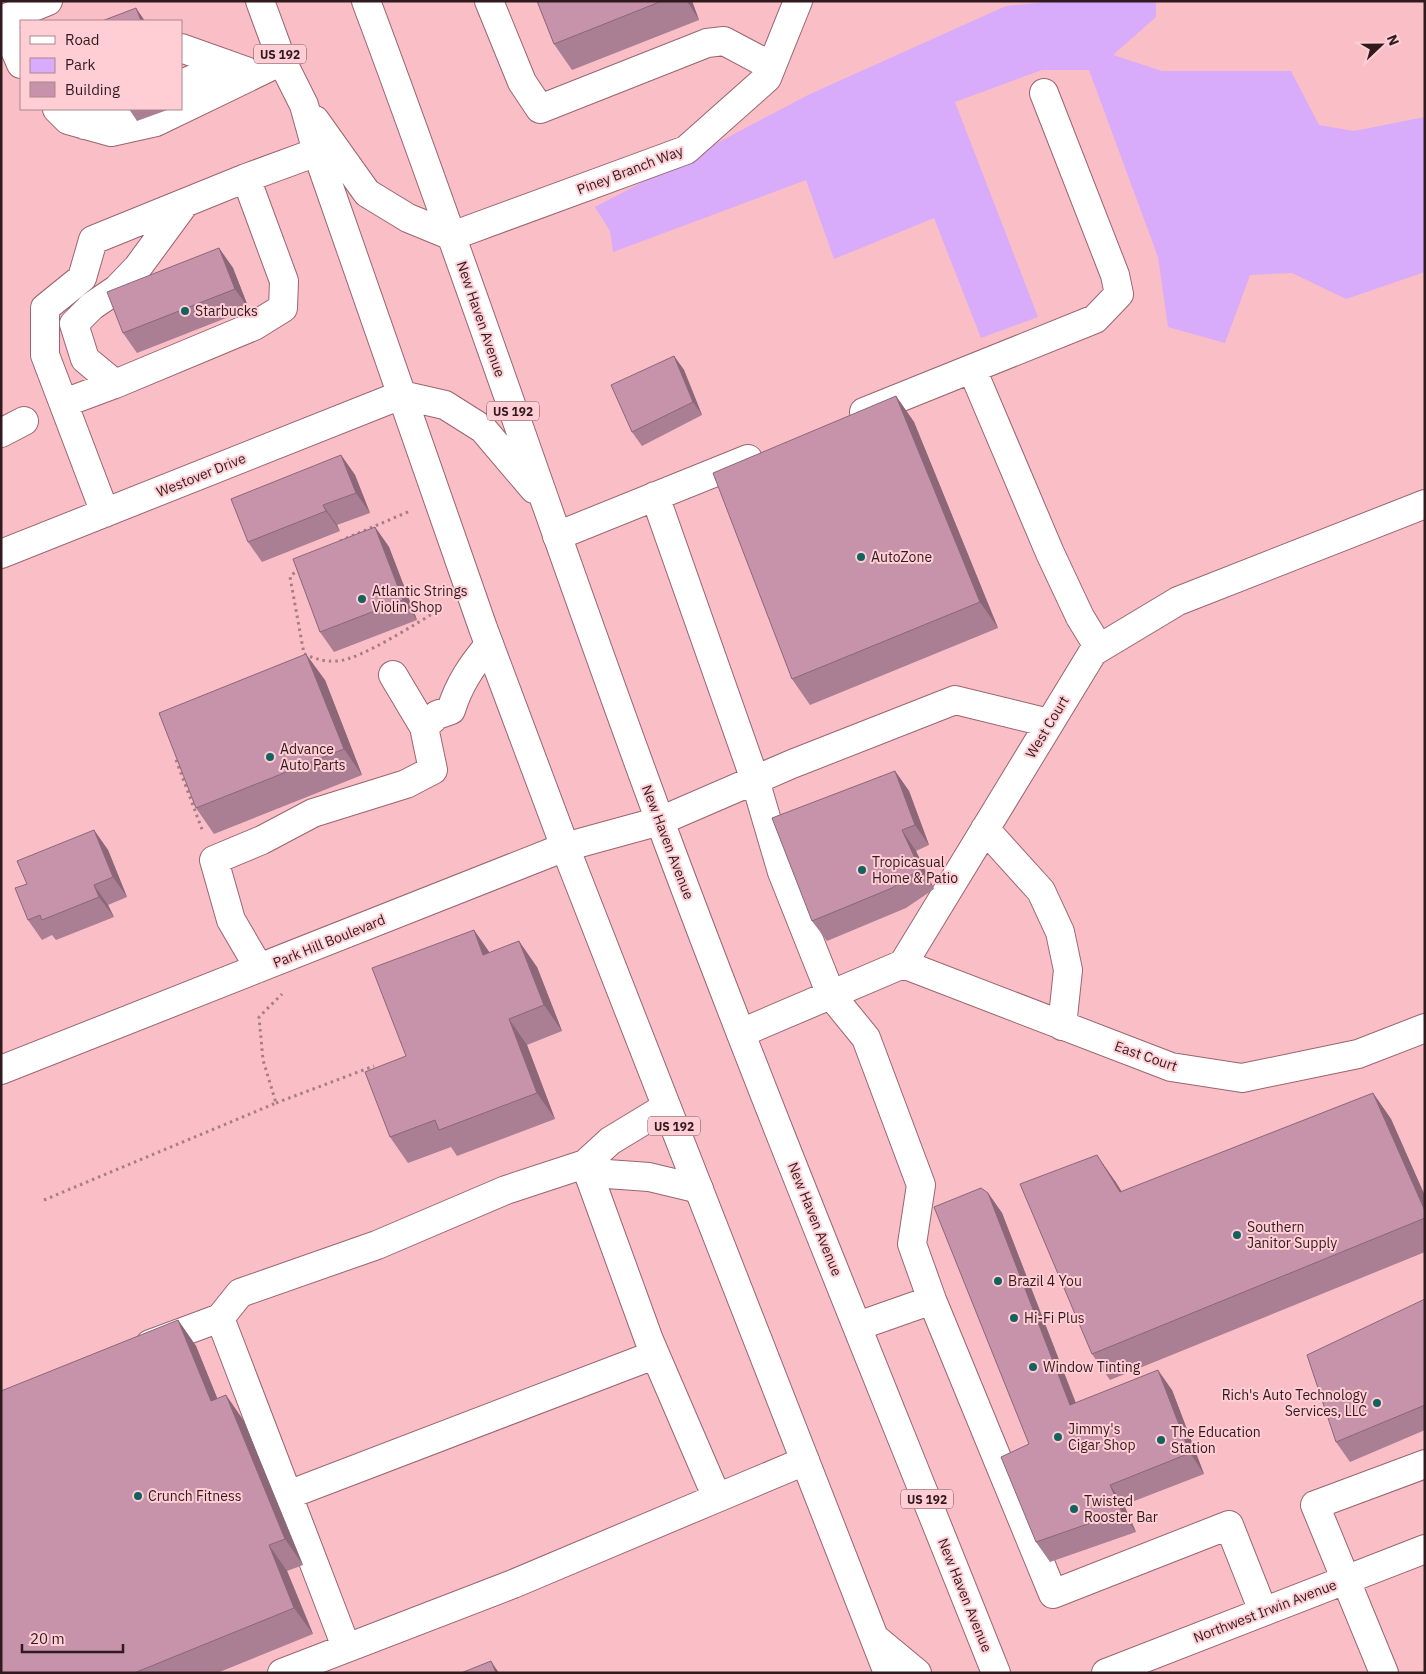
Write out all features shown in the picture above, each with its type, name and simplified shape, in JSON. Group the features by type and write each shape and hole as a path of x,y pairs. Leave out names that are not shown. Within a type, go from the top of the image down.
{"main road":[{"path":"20,62 1,20 48,1"},
{"name":"US 192","path":"260,1 282,61 304,105 317,152 470,592 565,847 888,1673"},
{"name":"New Haven Avenue","path":"366,1 452,236 557,536 660,821 741,1033 996,1673"},
{"path":"490,1 522,82 540,109 707,43 724,41 771,66"},
{"name":"Piney Branch Way","path":"452,236 686,150 767,78 798,1"},
{"path":"187,55 228,65 254,74"},
{"path":"182,109 282,61"},
{"path":"182,84 228,65"},
{"path":"840,422 1095,319 1119,294 1115,275 1044,93"},
{"path":"304,105 367,193 408,218 452,236"},
{"path":"66,113 108,110"},
{"path":"66,113 111,132 156,122 180,110"},
{"path":"105,513 45,355 45,308 82,278 93,240 246,178 317,152"},
{"path":"64,403 115,384 254,326 283,308 284,281 246,178"},
{"path":"115,384 85,358 74,324 92,306 117,289 138,267 185,203"},
{"path":"972,369 1050,553 1080,617 1099,648"},
{"path":"401,395 444,405 483,429 545,502"},
{"name":"Westover Drive","path":"1,554 401,395"},
{"path":"557,536 770,450"},
{"path":"655,496 755,780 782,872 831,995 866,1038 921,1185 912,1244 932,1300 1053,1594 1229,1525 1263,1611"},
{"name":"West Court","path":"904,964 1093,652 1178,601 1425,504"},
{"path":"424,727 437,715 451,710 458,690 471,667 489,644"},
{"path":"259,968 231,920 214,860 262,840 313,813 406,784 433,770 424,727 394,674"},
{"name":"Park Hill Boulevard","path":"1,1070 565,847 660,821 755,780 955,700 1049,723"},
{"path":"985,829 1041,891 1060,932 1068,970 1062,1026"},
{"path":"741,1033 904,964"},
{"name":"East Court","path":"904,964 1171,1067 1242,1078 1358,1054 1425,1028"},
{"path":"129,1352 220,1318 240,1293 377,1245 506,1190 584,1164 610,1141 666,1107"},
{"path":"584,1164 607,1174 649,1176 699,1189"},
{"path":"584,1164 654,1355 717,1498"},
{"path":"858,1326 932,1300"},
{"path":"220,1318 346,1647"},
{"path":"288,1495 654,1355"},
{"path":"282,1673 513,1584 805,1461"},
{"path":"1384,1673 1315,1505 1425,1464"},
{"name":"Northwest Irwin Avenue","path":"1106,1673 1425,1549"},
{"path":"873,1636 917,1673"}],"path":[{"path":"332,545 437,498"},
{"path":"303,564 290,578 295,610 304,654 319,661 340,661 378,646 470,592"},
{"path":"176,760 214,860"},
{"path":"276,1103 263,1060 259,1017 284,992"},
{"path":"44,1200 276,1103 374,1066"}],"green space":[{"path":"1057,1 1156,1 1156,17 1113,55 1162,71 1291,71 1319,125 1354,131 1425,117 1425,272 1346,299 1292,273 1250,275 1225,343 1168,327 1158,257 1089,70 1042,70 955,102 1038,317 981,338 934,218 834,259 806,180 613,252 610,231 595,207 810,94 1006,6"}],"building":[{"path":"537,1 662,1 554,44"},
{"path":"136,8 141,20 105,20"},
{"path":"219,248 235,289 123,333 107,292"},
{"path":"674,356 693,402 632,432 611,385"},
{"name":"AutoZone","path":"896,396 980,602 792,679 713,473"},
{"path":"341,455 356,493 323,505 326,511 248,542 231,499"},
{"name":"Atlantic Strings Violin Shop","path":"375,527 403,600 320,632 293,559"},
{"name":"Advance Auto Parts","path":"306,654 344,749 196,808 159,713"},
{"name":"Tropicasual Home & Patio","path":"895,771 915,825 902,830 920,869 892,888 812,921 772,818"},
{"path":"94,830 113,877 94,885 99,897 42,920 40,915 28,920 15,888 27,884 17,861"},
{"path":"474,930 483,955 519,941 544,1005 509,1019 537,1093 439,1130 435,1120 390,1137 365,1072 406,1056 372,968"},
{"name":"Southern Janitor Supply","path":"1373,1093 1425,1211 1425,1218 1092,1354 1020,1184 1097,1155 1120,1192"},
{"path":"981,1188 988,1193 1070,1405 1158,1370 1190,1453 1110,1485 1122,1512 1036,1542 1001,1457 1029,1444 934,1207"},
{"name":"Rich's Auto Technology Services, LLC","path":"1425,1299 1425,1405 1336,1442 1307,1355"},
{"name":"Crunch Fitness","path":"178,1320 211,1401 226,1395 285,1539 269,1545 294,1608 134,1673 1,1673 1,1391"},
{"path":"491,1661 496,1673 461,1673"}],"place":[{"name":"Starbucks","path":"185,311"},
{"name":"AutoZone","path":"861,557"},
{"name":"Atlantic Strings Violin Shop","path":"362,599"},
{"name":"Advance Auto Parts","path":"270,757"},
{"name":"Tropicasual Home & Patio","path":"862,870"},
{"name":"Southern Janitor Supply","path":"1237,1235"},
{"name":"Brazil 4 You","path":"998,1281"},
{"name":"Hi-Fi Plus","path":"1014,1318"},
{"name":"Window Tinting","path":"1033,1367"},
{"name":"Rich's Auto Technology Services, LLC","path":"1377,1403"},
{"name":"Jimmy's Cigar Shop","path":"1058,1437"},
{"name":"The Education Station","path":"1161,1440"},
{"name":"Crunch Fitness","path":"138,1496"},
{"name":"Twisted Rooster Bar","path":"1074,1509"}]}
